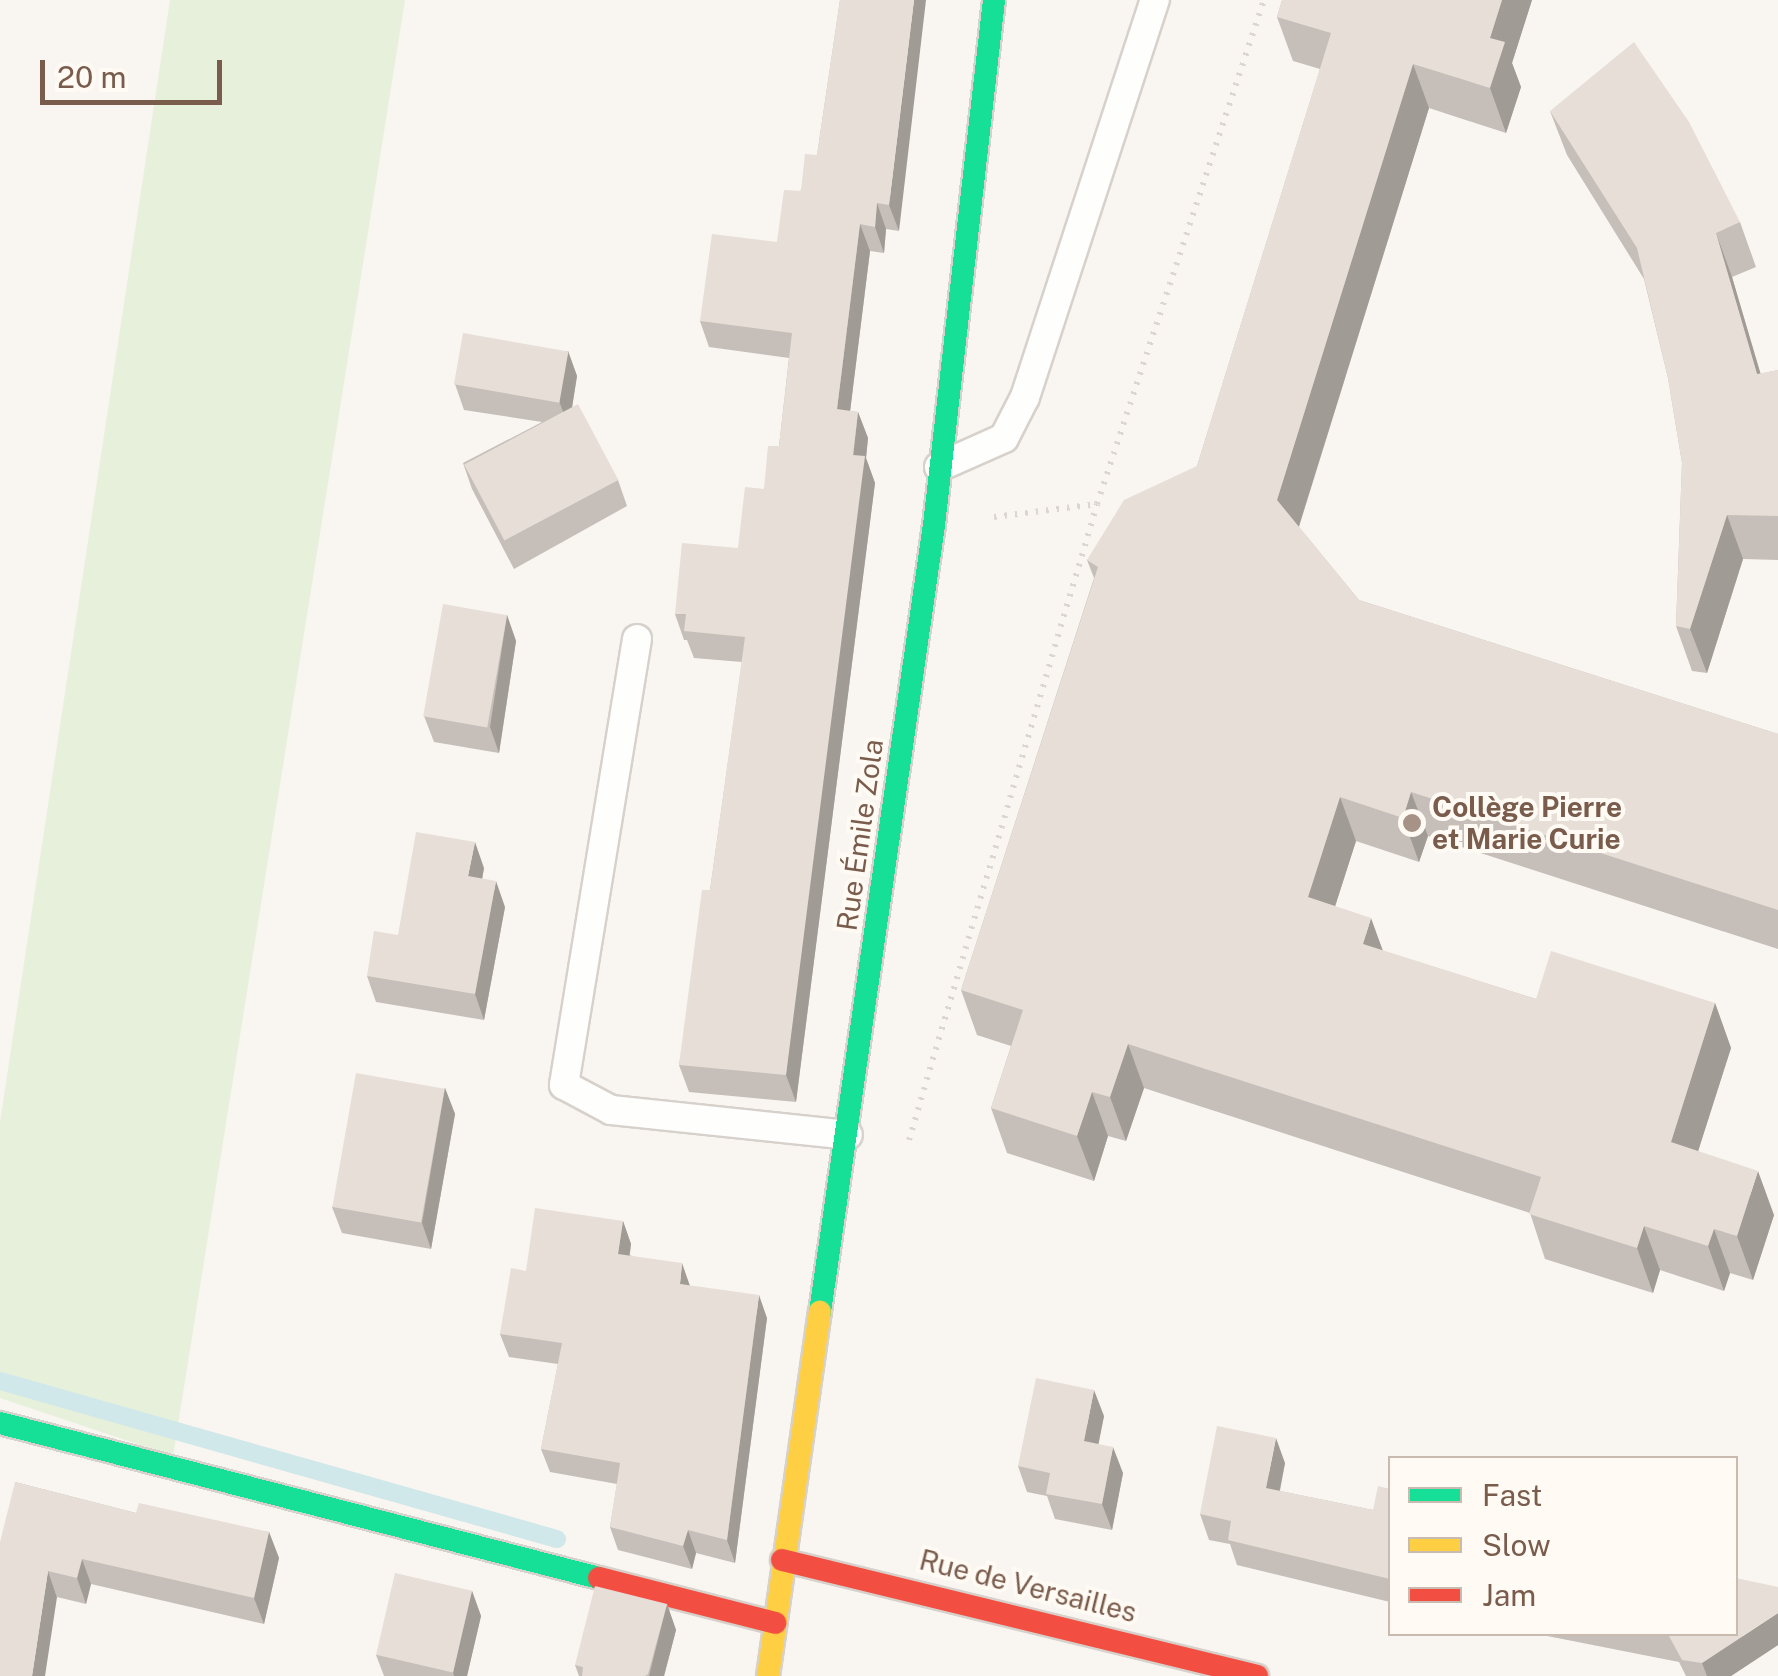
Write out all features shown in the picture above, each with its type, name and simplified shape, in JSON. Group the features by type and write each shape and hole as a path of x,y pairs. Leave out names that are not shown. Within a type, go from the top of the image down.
{"street":[{"name":"Rue Émile Zola","path":"768,1676 934,525 994,0"},
{"path":"0,1422 774,1623"},
{"name":"Rue de Versailles","path":"782,1560 1258,1676"}],"lane":[{"path":"939,468 1004,438 1026,397 1155,0"},
{"path":"636,639 564,1085 611,1110 848,1135"}],"path":[{"path":"903,1161 1096,504 1264,0"},
{"path":"934,525 1096,504"}],"green space":[{"path":"170,0 405,0 173,1456 0,1398 0,1122"}],"building":[{"path":"840,0 914,0 889,205 877,203 875,227 860,224 837,409 858,412 853,455 865,456 786,1075 679,1065 702,890 710,890 745,637 684,631 686,614 675,614 682,543 738,548 745,487 764,489 768,446 779,446 792,333 700,321 712,234 777,242 784,190 801,191 805,154 817,155"},
{"path":"1282,0 1502,0 1490,38 1505,42 1490,88 1413,64 1277,500 1359,600 1778,734 1778,910 1411,792 1403,818 1340,797 1308,897 1371,918 1363,944 1536,999 1551,951 1715,1003 1671,1142 1758,1171 1737,1236 1714,1229 1708,1246 1644,1226 1637,1248 1529,1214 1541,1177 1128,1044 1110,1097 1092,1092 1077,1136 991,1108 1023,1010 961,990 1098,567 1087,560 1124,500 1197,466 1331,33 1277,17"},
{"path":"1634,42 1689,122 1740,222 1716,233 1757,374 1778,370 1778,516 1727,515 1690,629 1676,626 1682,463 1668,378 1637,248 1550,111"},
{"path":"463,333 568,352 559,403 454,384"},
{"path":"578,404 618,480 504,540 464,465"},
{"path":"443,604 507,615 487,728 423,716"},
{"path":"416,832 475,842 468,876 496,881 475,994 367,976 374,931 398,935"},
{"path":"356,1073 445,1089 421,1223 332,1207"},
{"path":"535,1208 623,1221 618,1254 682,1263 680,1284 759,1295 727,1540 688,1530 683,1546 610,1527 620,1463 541,1449 562,1343 500,1334 511,1268 526,1271"},
{"path":"1036,1378 1094,1390 1084,1441 1113,1447 1102,1504 1046,1494 1050,1473 1018,1466"},
{"path":"1217,1426 1276,1438 1266,1488 1373,1510 1378,1486 1388,1488 1388,1579 1228,1540 1231,1521 1200,1514"},
{"path":"15,1482 136,1513 139,1503 269,1532 254,1598 82,1559 77,1578 48,1571 32,1676 0,1676 0,1542"},
{"path":"395,1573 472,1591 453,1673 376,1655"},
{"path":"1738,1578 1778,1587 1778,1613 1702,1663 1682,1660 1669,1636 1738,1636"},
{"path":"595,1586 667,1604 645,1676 582,1676 583,1667 575,1665"}],"waterway":[{"path":"0,1381 557,1539"}],"traffic: fast":[{"path":"820,1312 934,525 994,0"},
{"path":"0,1423 599,1578"}],"traffic: slow":[{"path":"768,1676 820,1312"}],"traffic: jam":[{"path":"782,1560 1257,1676"},
{"path":"599,1578 775,1623"}],"place":[{"name":"Collège Pierre et Marie Curie","path":"1412,823"}]}
